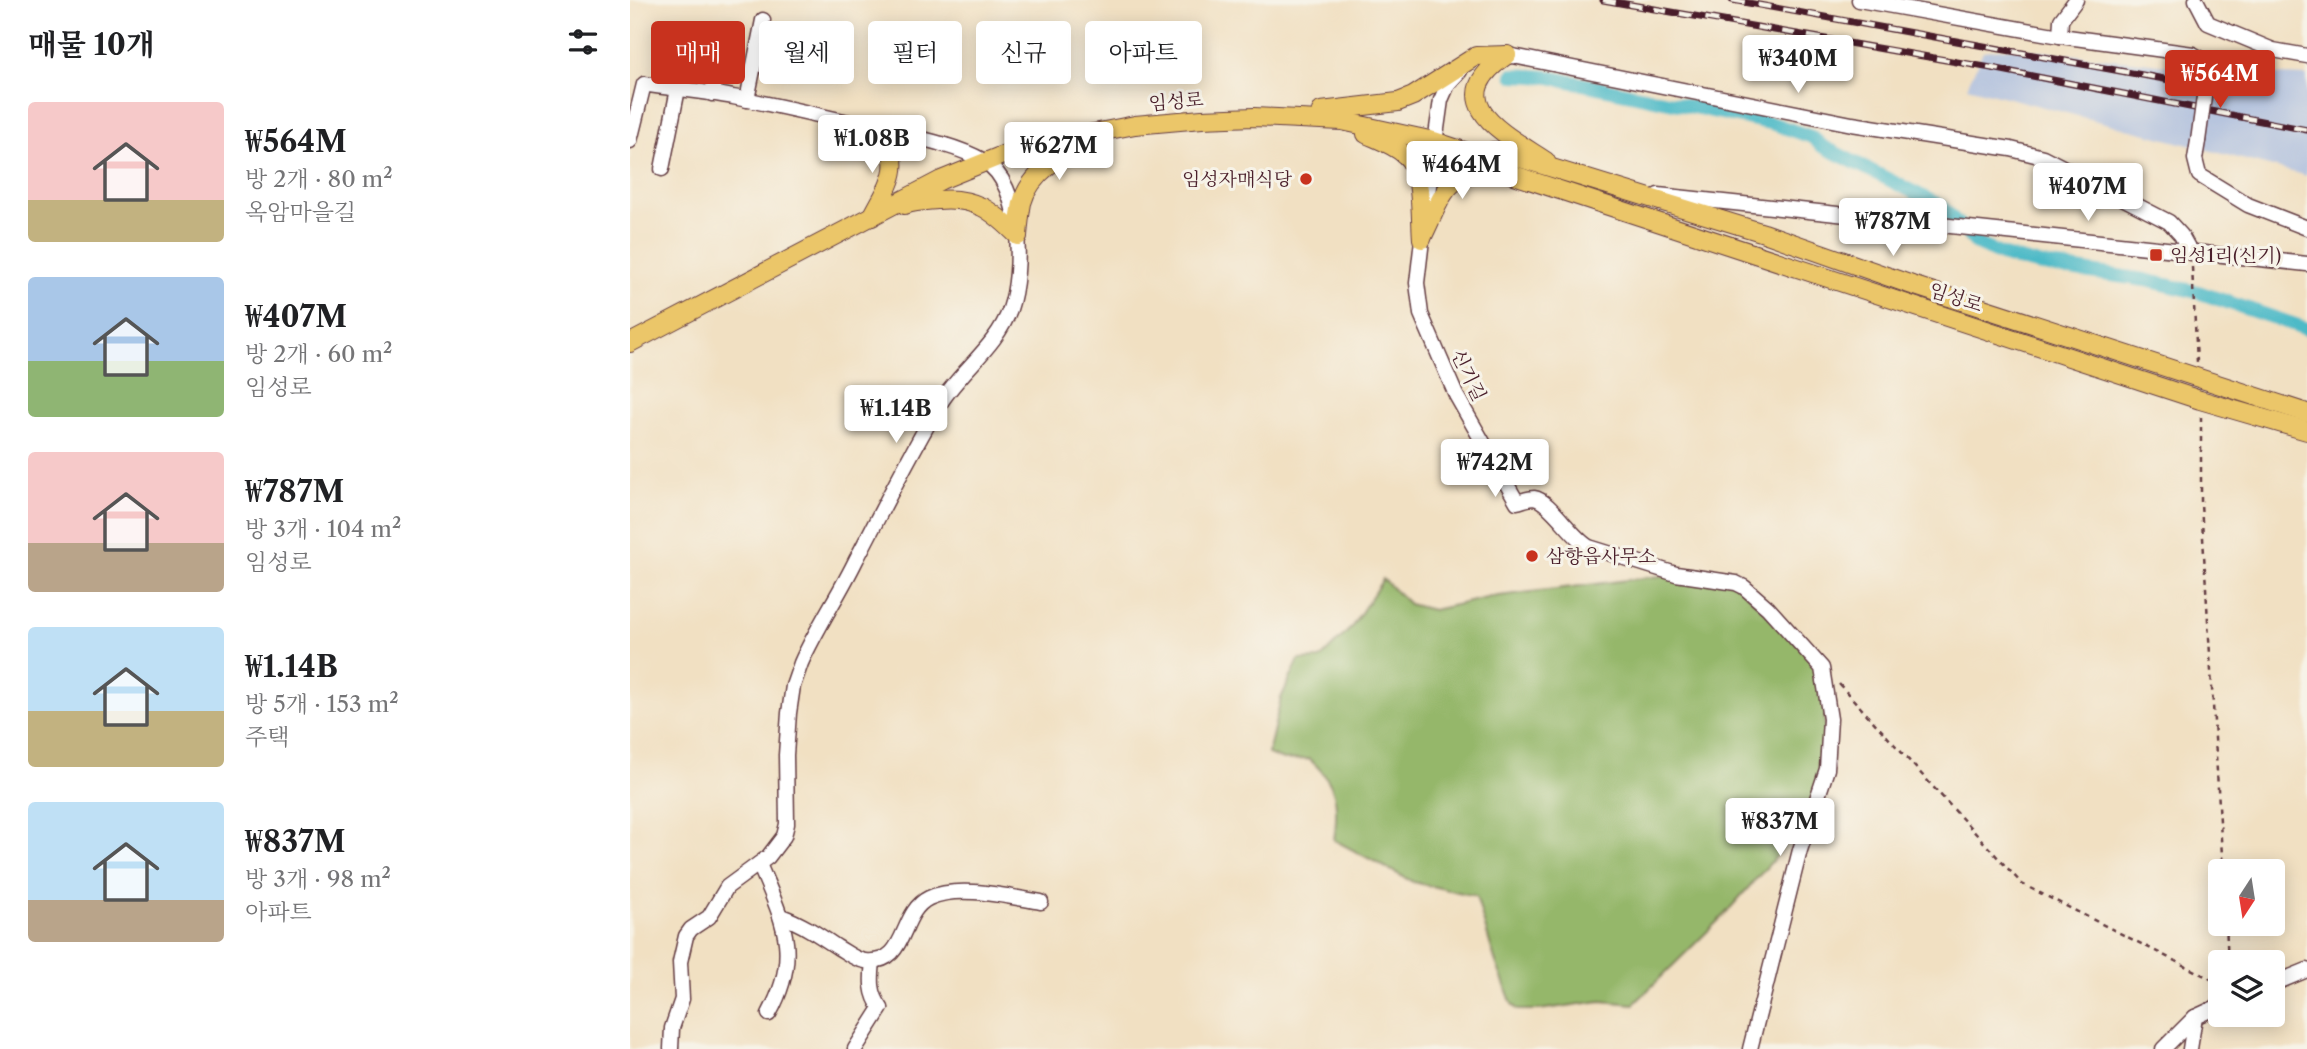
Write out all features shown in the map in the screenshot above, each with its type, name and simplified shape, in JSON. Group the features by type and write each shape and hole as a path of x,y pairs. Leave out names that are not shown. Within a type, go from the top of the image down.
{"main road":[{"path":"1277,118 1398,102 1413,96 1476,56 1507,55"},
{"path":"1507,55 1485,74 1477,97 1479,106 1495,127 1562,171"},
{"name":"임성로","path":"630,343 941,180 984,162 1058,139 1135,125 1202,119 1334,120 1434,141 1476,155 1491,167 1511,174 2200,400 2307,431"},
{"path":"1334,120 1385,142 1407,156 1418,182 1422,239"},
{"path":"872,217 893,177 895,167 890,144 881,130"},
{"path":"1018,236 1022,202 1040,174 1058,157 1102,132"},
{"name":"임성로","path":"1476,155 1494,151 1764,233 1925,289 2307,413"},
{"path":"1422,239 1445,192 1457,179 1471,173 1511,174"},
{"path":"872,217 914,202 960,199 987,209 1018,236"}],"street":[{"path":"1860,0 2060,36 2193,54 2205,61 2207,75 2195,159 2199,175 2248,205 2307,228"},
{"path":"2060,36 2061,20 2076,0"},
{"path":"2196,0 2208,23 2273,50 2307,56"},
{"path":"747,100 763,20"},
{"path":"1507,55 1852,124 2011,149 2043,157 2169,222 2181,235 2191,253"},
{"name":"신기길","path":"1507,55 1484,60 1457,73 1448,84 1441,100 1434,141 1417,283 1421,314 1456,395 1517,502 1530,498 1542,501 1577,540 1589,547 1676,574 1736,583 1744,587 1768,608 1822,668"},
{"path":"630,141 644,84 747,100 932,142 984,162 996,171 1004,184 1018,236 1019,257 1011,306 1005,320 989,345 956,381 942,401 897,480 801,663 793,686 789,713 786,755 787,824 779,844 768,857 727,887 709,917 691,929 686,936 680,962 682,999 672,1028 671,1049"},
{"path":"712,94 714,84"},
{"path":"662,169 678,89"},
{"name":"임성로","path":"1625,192 2307,264"},
{"path":"1750,1049 1800,850 1827,769 1830,719 1822,668"},
{"path":"759,863 787,938 788,956 782,988 769,1014"},
{"path":"781,916 794,920 859,960 873,962 886,957 899,945 910,918 920,905 930,898 982,893 1041,902"},
{"path":"855,1049 881,1008 871,982 873,962"},
{"path":"2285,979 2307,971"},
{"path":"2163,1049 2195,1017 2208,1011"},
{"path":"2190,1049 2195,1017"}],"path":[{"path":"2191,253 2199,379"},
{"path":"2200,400 2201,504 2222,859"},
{"path":"1822,668 1838,682 2022,884 2208,977"}],"shaded area":[{"path":"2011,48 2252,74 2307,76 2307,176 1967,87 1983,51"}],"green space":[{"path":"1676,574 1736,583 1822,668 1825,687 1824,779 1782,850 1724,915 1634,1004 1601,1001 1539,1010 1518,1010 1512,1004 1494,957 1476,896 1413,882 1334,840 1336,805 1326,777 1309,759 1283,760 1268,754 1281,698 1299,660 1320,659 1351,628 1383,579 1409,604 1433,610 1491,597"}],"waterway":[{"path":"1513,75 1549,77 1774,124 1812,137 1822,146 1941,206 1977,244 2004,256 2036,264 2145,280 2198,292 2307,329"}],"railway":[{"path":"1603,0 1997,69 2307,130"},
{"path":"1732,0 2186,83"}],"place":[{"name":"임성자매식당","path":"1306,179"},
{"name":"임성1리(신기)","path":"2156,255"},
{"name":"삼향읍사무소","path":"1532,556"}]}
